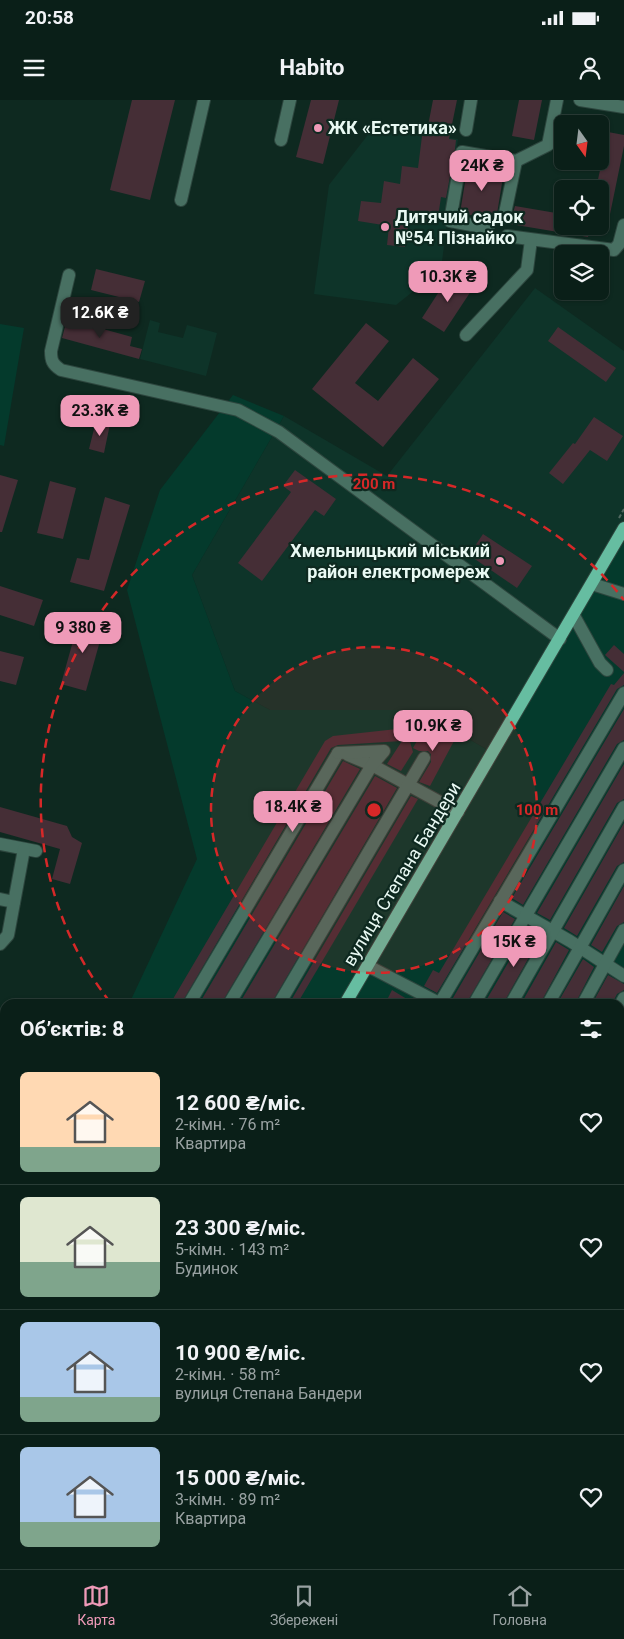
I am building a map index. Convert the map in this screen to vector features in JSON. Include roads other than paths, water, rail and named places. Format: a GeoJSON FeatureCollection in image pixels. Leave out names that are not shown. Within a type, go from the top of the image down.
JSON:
{"type":"FeatureCollection","features":[{"type":"Feature","properties":{"kind":"main road","name":"вулиця Степана Бандери"},"geometry":{"type":"LineString","coordinates":[[348,999],[624,528]]}},
{"type":"Feature","properties":{"kind":"street"},"geometry":{"type":"LineString","coordinates":[[181,200],[204,100]]}},
{"type":"Feature","properties":{"kind":"street"},"geometry":{"type":"LineString","coordinates":[[281,140],[290,100]]}},
{"type":"Feature","properties":{"kind":"street"},"geometry":{"type":"LineString","coordinates":[[466,130],[471,100]]}},
{"type":"Feature","properties":{"kind":"street"},"geometry":{"type":"LineString","coordinates":[[488,228],[450,221],[462,152],[516,161],[548,145],[557,100]]}},
{"type":"Feature","properties":{"kind":"street"},"geometry":{"type":"LineString","coordinates":[[580,100],[624,107]]}},
{"type":"Feature","properties":{"kind":"street"},"geometry":{"type":"LineString","coordinates":[[504,218],[516,161]]}},
{"type":"Feature","properties":{"kind":"street"},"geometry":{"type":"LineString","coordinates":[[507,236],[614,250],[619,244],[624,225]]}},
{"type":"Feature","properties":{"kind":"street"},"geometry":{"type":"LineString","coordinates":[[466,335],[527,270],[531,240]]}},
{"type":"Feature","properties":{"kind":"street"},"geometry":{"type":"LineString","coordinates":[[69,275],[51,351],[51,360],[60,370],[230,408],[252,416],[278,432],[560,639]]}},
{"type":"Feature","properties":{"kind":"street"},"geometry":{"type":"LineString","coordinates":[[592,584],[624,594]]}},
{"type":"Feature","properties":{"kind":"street"},"geometry":{"type":"LineString","coordinates":[[574,616],[600,663],[607,670]]}},
{"type":"Feature","properties":{"kind":"street"},"geometry":{"type":"LineString","coordinates":[[444,999],[624,693]]}},
{"type":"Feature","properties":{"kind":"street"},"geometry":{"type":"LineString","coordinates":[[477,999],[624,748]]}},
{"type":"Feature","properties":{"kind":"street"},"geometry":{"type":"LineString","coordinates":[[231,999],[372,765],[384,751],[338,752]]}},
{"type":"Feature","properties":{"kind":"street"},"geometry":{"type":"LineString","coordinates":[[338,752],[355,756],[458,812]]}},
{"type":"Feature","properties":{"kind":"street"},"geometry":{"type":"LineString","coordinates":[[192,999],[338,752]]}},
{"type":"Feature","properties":{"kind":"street"},"geometry":{"type":"LineString","coordinates":[[282,999],[424,758]]}},
{"type":"Feature","properties":{"kind":"street"},"geometry":{"type":"LineString","coordinates":[[514,999],[624,807]]}},
{"type":"Feature","properties":{"kind":"street"},"geometry":{"type":"LineString","coordinates":[[0,844],[30,850],[14,902],[8,935],[0,944]]}},
{"type":"Feature","properties":{"kind":"street"},"geometry":{"type":"LineString","coordinates":[[551,999],[624,870]]}},
{"type":"Feature","properties":{"kind":"street"},"geometry":{"type":"LineString","coordinates":[[0,899],[14,902]]}},
{"type":"Feature","properties":{"kind":"street"},"geometry":{"type":"LineString","coordinates":[[500,901],[553,931],[624,976]]}},
{"type":"Feature","properties":{"kind":"street"},"geometry":{"type":"LineString","coordinates":[[587,999],[624,930]]}},
{"type":"Feature","properties":{"kind":"street"},"geometry":{"type":"LineString","coordinates":[[368,966],[431,999]]}},
{"type":"Feature","properties":{"kind":"place","name":"ЖК «Естетика»"},"geometry":{"type":"Point","coordinates":[318,128]}},
{"type":"Feature","properties":{"kind":"place","name":"Дитячий садок №54 Пізнайко"},"geometry":{"type":"Point","coordinates":[385,227]}},
{"type":"Feature","properties":{"kind":"place","name":"Хмельницький міський район електромереж"},"geometry":{"type":"Point","coordinates":[500,561]}}]}
